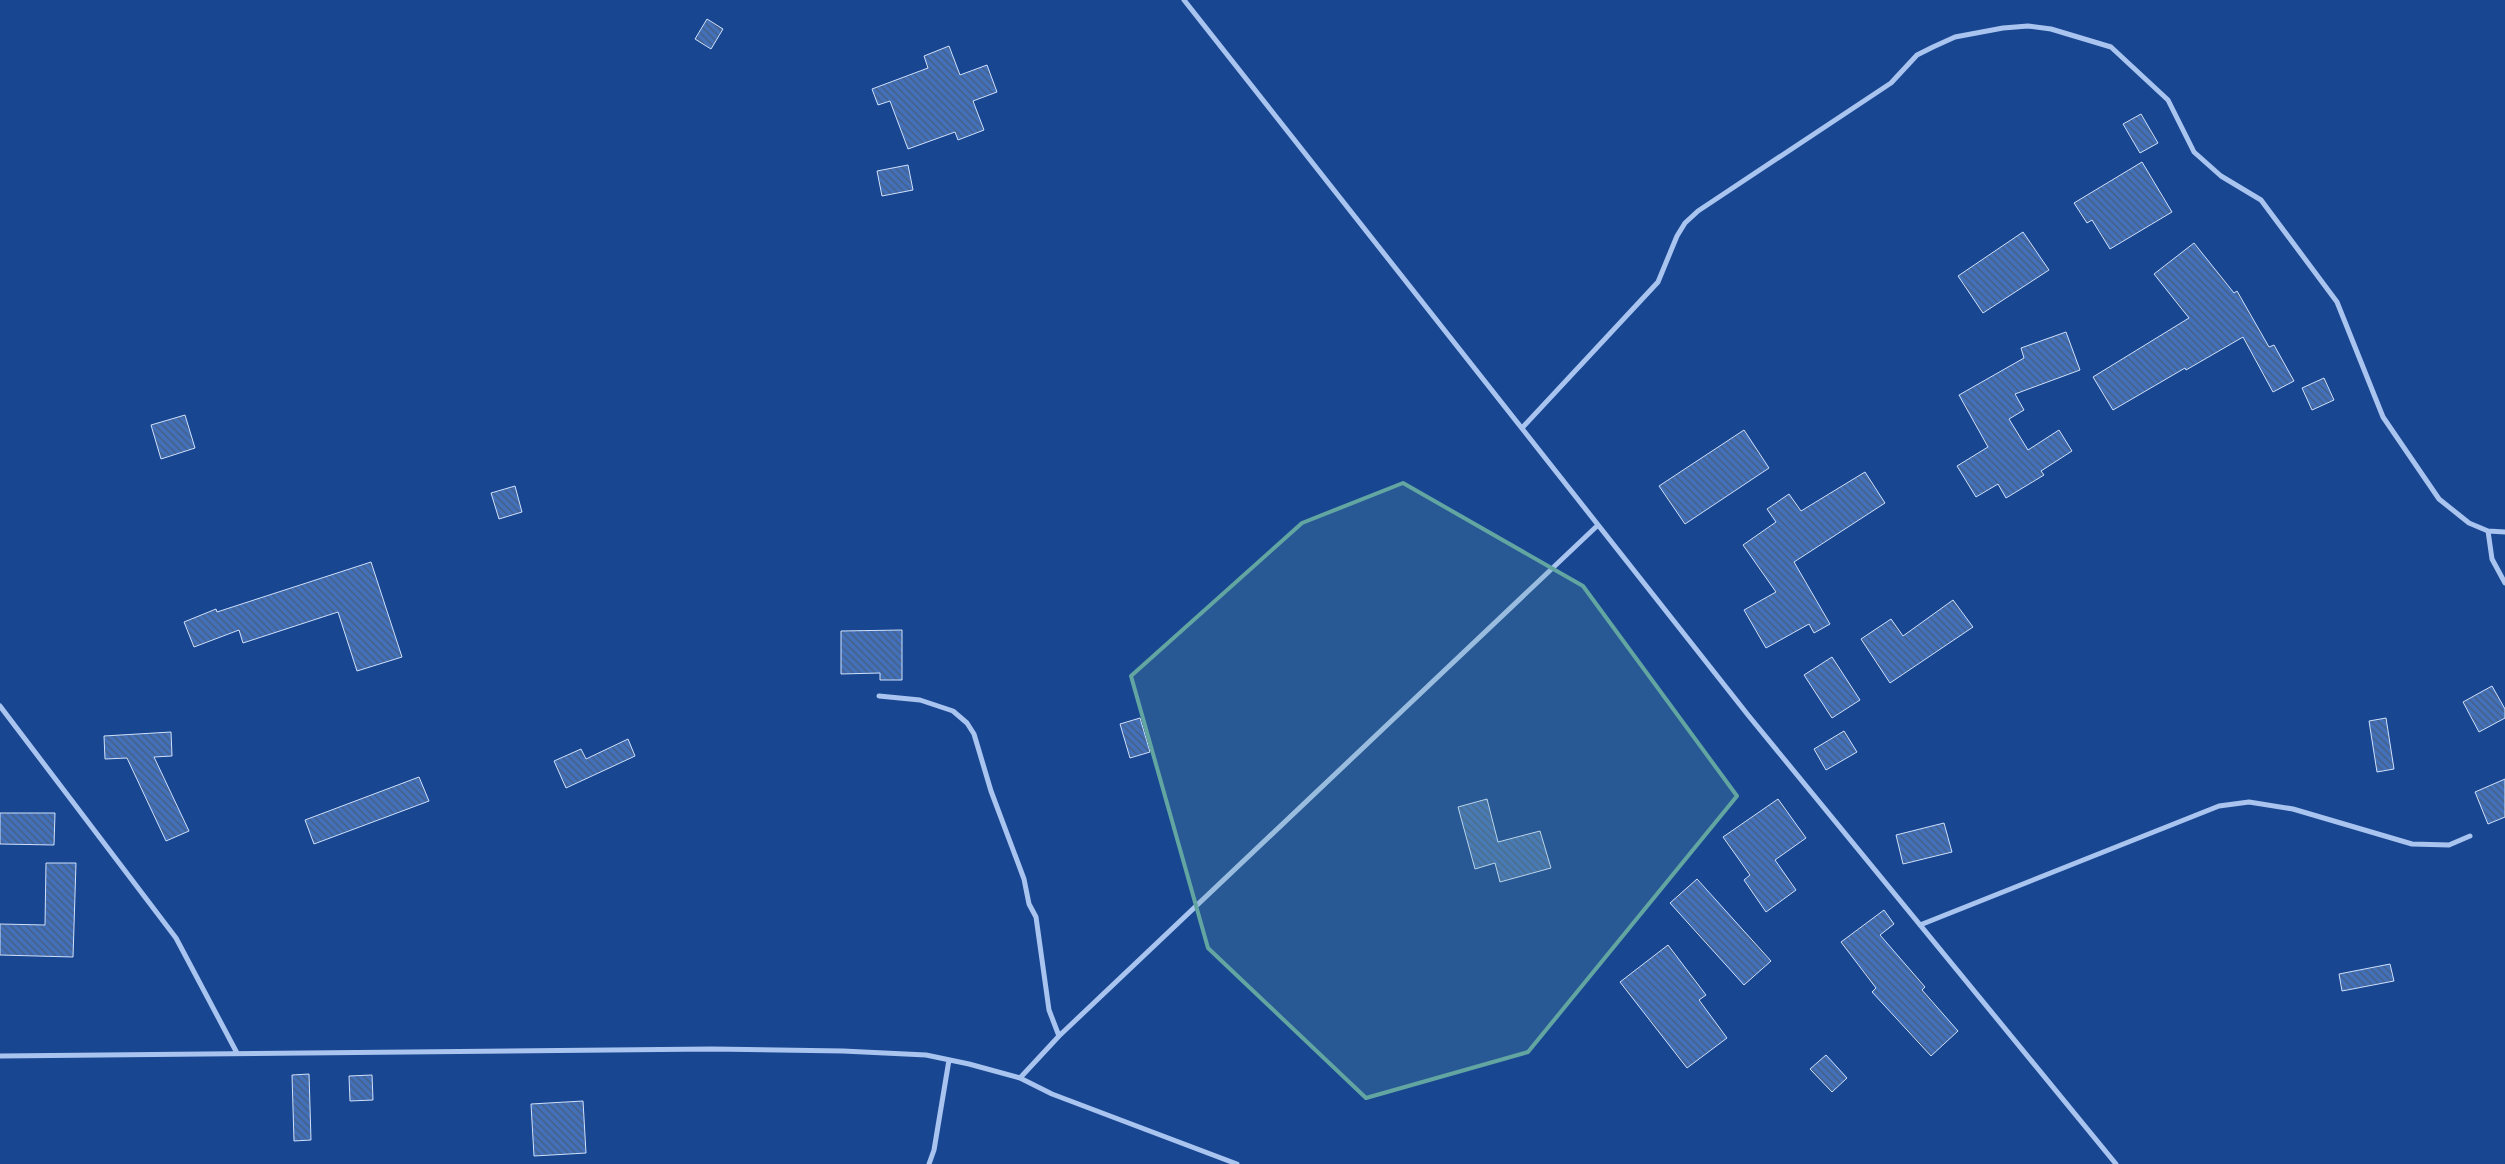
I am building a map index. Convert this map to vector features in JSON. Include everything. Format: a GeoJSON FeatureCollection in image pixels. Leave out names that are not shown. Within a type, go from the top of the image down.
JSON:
{"type":"FeatureCollection","features":[{"type":"Feature","properties":{"kind":"street"},"geometry":{"type":"LineString","coordinates":[[1184,0],[1748,715],[2116,1164]]}},
{"type":"Feature","properties":{"kind":"street"},"geometry":{"type":"LineString","coordinates":[[1522,428],[1658,282],[1677,236],[1685,223],[1698,211],[1891,83],[1917,55],[1956,37],[2003,28],[2028,26],[2051,29],[2111,47],[2168,100],[2194,152],[2221,176],[2261,200],[2337,302],[2383,417],[2405,452],[2439,499],[2469,523],[2488,531],[2505,532]]}},
{"type":"Feature","properties":{"kind":"street"},"geometry":{"type":"LineString","coordinates":[[1020,1078],[1058,1036],[1598,525]]}},
{"type":"Feature","properties":{"kind":"street"},"geometry":{"type":"LineString","coordinates":[[2488,531],[2492,560],[2505,583]]}},
{"type":"Feature","properties":{"kind":"street"},"geometry":{"type":"LineString","coordinates":[[880,696],[920,700],[953,711],[967,723],[974,734],[991,791],[1024,879],[1029,904],[1036,917],[1049,1010],[1058,1036]]}},
{"type":"Feature","properties":{"kind":"street"},"geometry":{"type":"LineString","coordinates":[[0,706],[176,938],[237,1053]]}},
{"type":"Feature","properties":{"kind":"street"},"geometry":{"type":"LineString","coordinates":[[1920,925],[2219,806],[2249,802],[2293,809],[2412,844],[2449,845],[2470,836]]}},
{"type":"Feature","properties":{"kind":"street"},"geometry":{"type":"LineString","coordinates":[[0,1056],[780,1049],[897,1053],[950,1060],[1020,1078],[1052,1094],[1238,1164]]}},
{"type":"Feature","properties":{"kind":"street"},"geometry":{"type":"LineString","coordinates":[[929,1164],[934,1150],[950,1060]]}},
{"type":"Feature","properties":{"kind":"highlighted area"},"geometry":{"type":"Polygon","coordinates":[[[1403,483],[1583,586],[1737,796],[1528,1052],[1366,1098],[1208,948],[1131,676],[1302,523],[1403,483]]]}},
{"type":"Feature","properties":{"kind":"building"},"geometry":{"type":"Polygon","coordinates":[[[707,19],[723,29],[711,49],[695,39],[707,19]]]}},
{"type":"Feature","properties":{"kind":"building"},"geometry":{"type":"Polygon","coordinates":[[[949,46],[960,75],[987,65],[997,92],[973,101],[984,130],[958,140],[955,132],[908,149],[890,101],[878,105],[872,89],[928,68],[924,56],[949,46]]]}},
{"type":"Feature","properties":{"kind":"building"},"geometry":{"type":"Polygon","coordinates":[[[2141,114],[2158,143],[2140,153],[2123,124],[2141,114]]]}},
{"type":"Feature","properties":{"kind":"building"},"geometry":{"type":"Polygon","coordinates":[[[2142,162],[2172,212],[2110,249],[2092,220],[2087,223],[2074,203],[2142,162]]]}},
{"type":"Feature","properties":{"kind":"building"},"geometry":{"type":"Polygon","coordinates":[[[908,165],[913,190],[882,196],[877,171],[908,165]]]}},
{"type":"Feature","properties":{"kind":"building"},"geometry":{"type":"Polygon","coordinates":[[[2023,232],[2049,270],[1983,313],[1958,276],[2023,232]]]}},
{"type":"Feature","properties":{"kind":"building"},"geometry":{"type":"Polygon","coordinates":[[[2194,243],[2234,293],[2237,291],[2269,347],[2274,345],[2294,381],[2273,392],[2243,337],[2113,410],[2093,377],[2189,318],[2154,274],[2194,243]]]}},
{"type":"Feature","properties":{"kind":"building"},"geometry":{"type":"Polygon","coordinates":[[[2066,332],[2080,370],[2015,394],[2024,410],[2009,419],[2028,450],[2059,430],[2072,451],[2041,471],[2044,475],[2006,498],[1998,484],[1976,497],[1957,466],[1988,447],[1959,395],[2024,358],[2021,348],[2066,332]]]}},
{"type":"Feature","properties":{"kind":"building"},"geometry":{"type":"Polygon","coordinates":[[[2324,378],[2334,400],[2312,410],[2302,388],[2324,378]]]}},
{"type":"Feature","properties":{"kind":"building"},"geometry":{"type":"Polygon","coordinates":[[[185,415],[195,448],[161,459],[151,425],[185,415]]]}},
{"type":"Feature","properties":{"kind":"building"},"geometry":{"type":"Polygon","coordinates":[[[1744,430],[1769,468],[1685,524],[1659,486],[1744,430]]]}},
{"type":"Feature","properties":{"kind":"building"},"geometry":{"type":"Polygon","coordinates":[[[1865,472],[1885,503],[1794,562],[1830,624],[1814,633],[1809,624],[1766,648],[1744,610],[1776,592],[1743,545],[1776,522],[1767,509],[1789,494],[1801,511],[1865,472]]]}},
{"type":"Feature","properties":{"kind":"building"},"geometry":{"type":"Polygon","coordinates":[[[515,486],[522,512],[499,519],[491,493],[515,486]]]}},
{"type":"Feature","properties":{"kind":"building"},"geometry":{"type":"Polygon","coordinates":[[[371,562],[402,657],[357,671],[338,612],[243,643],[239,630],[194,647],[184,622],[216,609],[217,612],[371,562]]]}},
{"type":"Feature","properties":{"kind":"building"},"geometry":{"type":"Polygon","coordinates":[[[1953,600],[1973,627],[1890,683],[1861,639],[1891,619],[1903,636],[1953,600]]]}},
{"type":"Feature","properties":{"kind":"building"},"geometry":{"type":"Polygon","coordinates":[[[902,630],[902,680],[880,680],[880,673],[841,674],[841,631],[902,630]]]}},
{"type":"Feature","properties":{"kind":"building"},"geometry":{"type":"Polygon","coordinates":[[[1832,657],[1860,700],[1832,718],[1804,675],[1832,657]]]}},
{"type":"Feature","properties":{"kind":"building"},"geometry":{"type":"Polygon","coordinates":[[[2492,686],[2505,709],[2505,718],[2479,732],[2463,702],[2492,686]]]}},
{"type":"Feature","properties":{"kind":"building"},"geometry":{"type":"Polygon","coordinates":[[[1140,718],[1150,752],[1130,758],[1120,724],[1140,718]]]}},
{"type":"Feature","properties":{"kind":"building"},"geometry":{"type":"Polygon","coordinates":[[[2386,718],[2394,769],[2377,772],[2369,721],[2386,718]]]}},
{"type":"Feature","properties":{"kind":"building"},"geometry":{"type":"Polygon","coordinates":[[[1844,731],[1857,752],[1826,770],[1814,749],[1844,731]]]}},
{"type":"Feature","properties":{"kind":"building"},"geometry":{"type":"Polygon","coordinates":[[[171,732],[172,756],[154,757],[189,831],[166,841],[127,758],[105,759],[104,736],[171,732]]]}},
{"type":"Feature","properties":{"kind":"building"},"geometry":{"type":"Polygon","coordinates":[[[628,739],[635,756],[566,788],[554,761],[581,749],[586,759],[628,739]]]}},
{"type":"Feature","properties":{"kind":"building"},"geometry":{"type":"Polygon","coordinates":[[[419,777],[429,801],[314,844],[305,820],[419,777]]]}},
{"type":"Feature","properties":{"kind":"building"},"geometry":{"type":"Polygon","coordinates":[[[2505,779],[2505,817],[2488,824],[2475,792],[2505,779]]]}},
{"type":"Feature","properties":{"kind":"building"},"geometry":{"type":"Polygon","coordinates":[[[1487,799],[1498,842],[1540,831],[1551,868],[1500,882],[1495,863],[1475,869],[1458,807],[1487,799]]]}},
{"type":"Feature","properties":{"kind":"building"},"geometry":{"type":"Polygon","coordinates":[[[1778,799],[1806,838],[1775,860],[1796,890],[1766,912],[1744,880],[1750,875],[1723,837],[1778,799]]]}},
{"type":"Feature","properties":{"kind":"building"},"geometry":{"type":"Polygon","coordinates":[[[0,813],[55,813],[54,845],[0,844],[0,813]]]}},
{"type":"Feature","properties":{"kind":"building"},"geometry":{"type":"Polygon","coordinates":[[[1944,823],[1952,852],[1903,864],[1896,835],[1944,823]]]}},
{"type":"Feature","properties":{"kind":"building"},"geometry":{"type":"Polygon","coordinates":[[[46,863],[76,863],[73,957],[0,955],[0,924],[45,925],[46,863]]]}},
{"type":"Feature","properties":{"kind":"building"},"geometry":{"type":"Polygon","coordinates":[[[1697,879],[1771,961],[1744,985],[1670,903],[1697,879]]]}},
{"type":"Feature","properties":{"kind":"building"},"geometry":{"type":"Polygon","coordinates":[[[1884,910],[1894,924],[1880,935],[1925,987],[1922,990],[1958,1031],[1931,1056],[1872,992],[1876,988],[1841,942],[1884,910]]]}},
{"type":"Feature","properties":{"kind":"building"},"geometry":{"type":"Polygon","coordinates":[[[1668,945],[1706,995],[1699,1000],[1727,1038],[1687,1068],[1620,982],[1668,945]]]}},
{"type":"Feature","properties":{"kind":"building"},"geometry":{"type":"Polygon","coordinates":[[[2390,964],[2394,981],[2342,991],[2339,974],[2390,964]]]}},
{"type":"Feature","properties":{"kind":"building"},"geometry":{"type":"Polygon","coordinates":[[[1826,1055],[1847,1078],[1832,1092],[1810,1069],[1826,1055]]]}},
{"type":"Feature","properties":{"kind":"building"},"geometry":{"type":"Polygon","coordinates":[[[309,1074],[311,1140],[294,1141],[292,1075],[309,1074]]]}},
{"type":"Feature","properties":{"kind":"building"},"geometry":{"type":"Polygon","coordinates":[[[372,1075],[373,1100],[350,1101],[349,1076],[372,1075]]]}},
{"type":"Feature","properties":{"kind":"building"},"geometry":{"type":"Polygon","coordinates":[[[583,1101],[586,1153],[534,1156],[531,1104],[583,1101]]]}}]}
